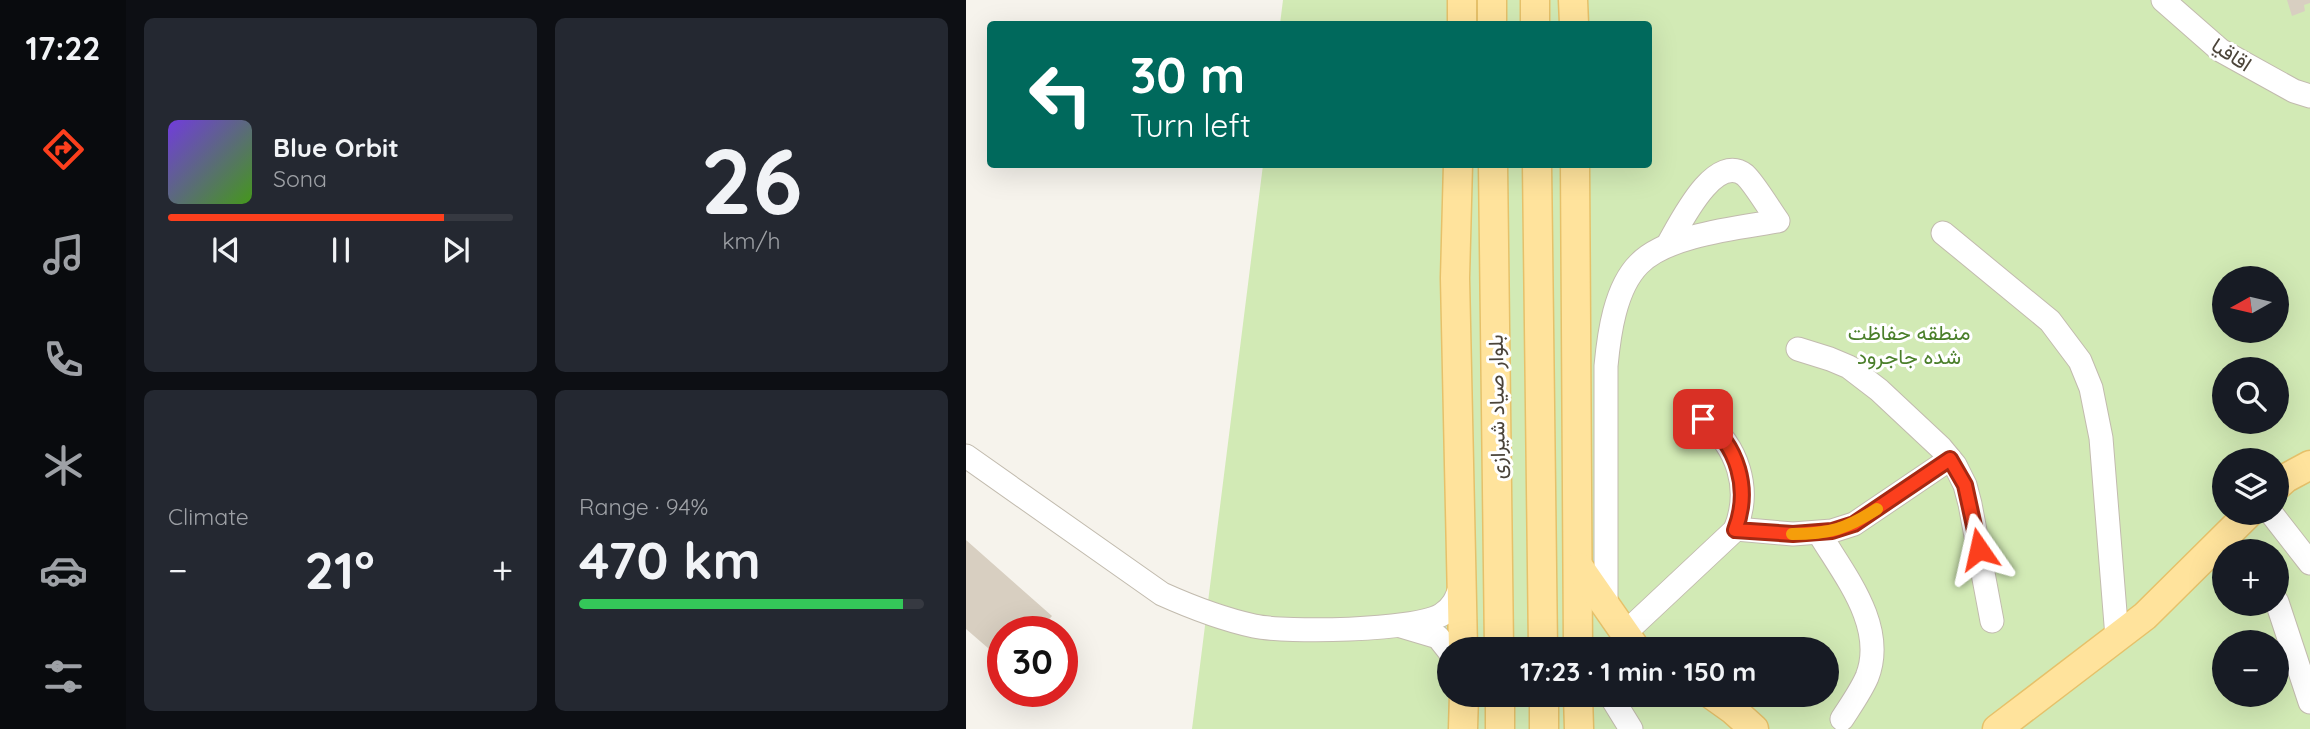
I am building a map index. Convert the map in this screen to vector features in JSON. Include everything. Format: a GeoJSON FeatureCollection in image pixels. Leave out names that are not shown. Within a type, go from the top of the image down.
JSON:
{"type":"FeatureCollection","features":[{"type":"Feature","properties":{"kind":"main road"},"geometry":{"type":"LineString","coordinates":[[1462,0],[1462,21]]}},
{"type":"Feature","properties":{"kind":"main road"},"geometry":{"type":"LineString","coordinates":[[1492,0],[1492,21]]}},
{"type":"Feature","properties":{"kind":"main road"},"geometry":{"type":"LineString","coordinates":[[1535,0],[1535,21]]}},
{"type":"Feature","properties":{"kind":"main road"},"geometry":{"type":"LineString","coordinates":[[1458,168],[1455,278],[1463,637]]}},
{"type":"Feature","properties":{"kind":"main road","name":"بلوار صیاد شیرازی"},"geometry":{"type":"LineString","coordinates":[[1493,168],[1499,637]]}},
{"type":"Feature","properties":{"kind":"main road","name":"بلوار صیاد شیرازی"},"geometry":{"type":"LineString","coordinates":[[1537,168],[1543,637]]}},
{"type":"Feature","properties":{"kind":"main road"},"geometry":{"type":"LineString","coordinates":[[1537,198],[1543,168]]}},
{"type":"Feature","properties":{"kind":"main road"},"geometry":{"type":"LineString","coordinates":[[1575,168],[1578,637]]}},
{"type":"Feature","properties":{"kind":"main road"},"geometry":{"type":"LineString","coordinates":[[2289,476],[2310,466]]}},
{"type":"Feature","properties":{"kind":"main road"},"geometry":{"type":"LineString","coordinates":[[2229,539],[2240,525]]}},
{"type":"Feature","properties":{"kind":"main road"},"geometry":{"type":"LineString","coordinates":[[1997,729],[2158,605],[2212,557]]}},
{"type":"Feature","properties":{"kind":"main road"},"geometry":{"type":"LineString","coordinates":[[1579,567],[1628,637]]}},
{"type":"Feature","properties":{"kind":"main road"},"geometry":{"type":"LineString","coordinates":[[1463,729],[1464,707]]}},
{"type":"Feature","properties":{"kind":"main road"},"geometry":{"type":"LineString","coordinates":[[1500,707],[1500,729]]}},
{"type":"Feature","properties":{"kind":"main road"},"geometry":{"type":"LineString","coordinates":[[1544,707],[1544,729]]}},
{"type":"Feature","properties":{"kind":"main road"},"geometry":{"type":"LineString","coordinates":[[1578,707],[1579,729]]}},
{"type":"Feature","properties":{"kind":"main road"},"geometry":{"type":"LineString","coordinates":[[1729,707],[1754,729]]}},
{"type":"Feature","properties":{"kind":"street","name":"اقاقیا"},"geometry":{"type":"LineString","coordinates":[[2163,0],[2220,50],[2294,91],[2310,96]]}},
{"type":"Feature","properties":{"kind":"street"},"geometry":{"type":"LineString","coordinates":[[1606,607],[1606,366],[1614,314],[1627,280],[1647,256],[1667,246],[1686,239],[1777,221],[1744,175],[1730,171],[1715,176],[1705,185],[1667,246]]}},
{"type":"Feature","properties":{"kind":"street"},"geometry":{"type":"LineString","coordinates":[[1943,233],[2050,321],[2080,361],[2091,388],[2101,438],[2117,637]]}},
{"type":"Feature","properties":{"kind":"street"},"geometry":{"type":"LineString","coordinates":[[1798,349],[1830,359],[1863,378],[1950,459],[1965,485],[1970,504],[1992,621]]}},
{"type":"Feature","properties":{"kind":"street"},"geometry":{"type":"LineString","coordinates":[[1635,637],[1735,530],[1742,513],[1743,497],[1735,459],[1718,431],[1703,419]]}},
{"type":"Feature","properties":{"kind":"street"},"geometry":{"type":"LineString","coordinates":[[966,456],[1162,594],[1194,608],[1255,626],[1296,630],[1401,626],[1440,616],[1454,604],[1462,584]]}},
{"type":"Feature","properties":{"kind":"street"},"geometry":{"type":"LineString","coordinates":[[1735,530],[1819,533],[1854,524],[1950,459]]}},
{"type":"Feature","properties":{"kind":"street"},"geometry":{"type":"LineString","coordinates":[[2280,525],[2310,563]]}},
{"type":"Feature","properties":{"kind":"street"},"geometry":{"type":"LineString","coordinates":[[1819,533],[1862,607],[1870,624],[1873,644],[1872,663],[1866,680],[1842,719]]}},
{"type":"Feature","properties":{"kind":"street"},"geometry":{"type":"LineString","coordinates":[[2282,616],[2310,702]]}},
{"type":"Feature","properties":{"kind":"street"},"geometry":{"type":"LineString","coordinates":[[1401,626],[1437,638]]}},
{"type":"Feature","properties":{"kind":"street"},"geometry":{"type":"LineString","coordinates":[[1617,707],[1631,729]]}},
{"type":"Feature","properties":{"kind":"green space","name":"منطقه حفاظت شده جاجرود"},"geometry":{"type":"Polygon","coordinates":[[[1283,0],[2310,0],[2310,729],[1192,729],[1263,168],[1652,168],[1652,21],[1280,21],[1283,0]]]}},
{"type":"Feature","properties":{"kind":"building"},"geometry":{"type":"Polygon","coordinates":[[[2287,0],[2310,0],[2310,3],[2304,5],[2305,11],[2292,16],[2287,0]]]}},
{"type":"Feature","properties":{"kind":"building"},"geometry":{"type":"Polygon","coordinates":[[[966,540],[1052,616],[987,616],[987,647],[966,629],[966,540]]]}},
{"type":"Feature","properties":{"kind":"slow traffic"},"geometry":{"type":"LineString","coordinates":[[1792,534],[1832,531],[1854,524],[1877,509]]}},
{"type":"Feature","properties":{"kind":"route"},"geometry":{"type":"LineString","coordinates":[[1703,419],[1718,431],[1735,459],[1743,497],[1742,513],[1735,530],[1814,534],[1854,524],[1950,459],[1965,485],[1979,549]]}}]}
